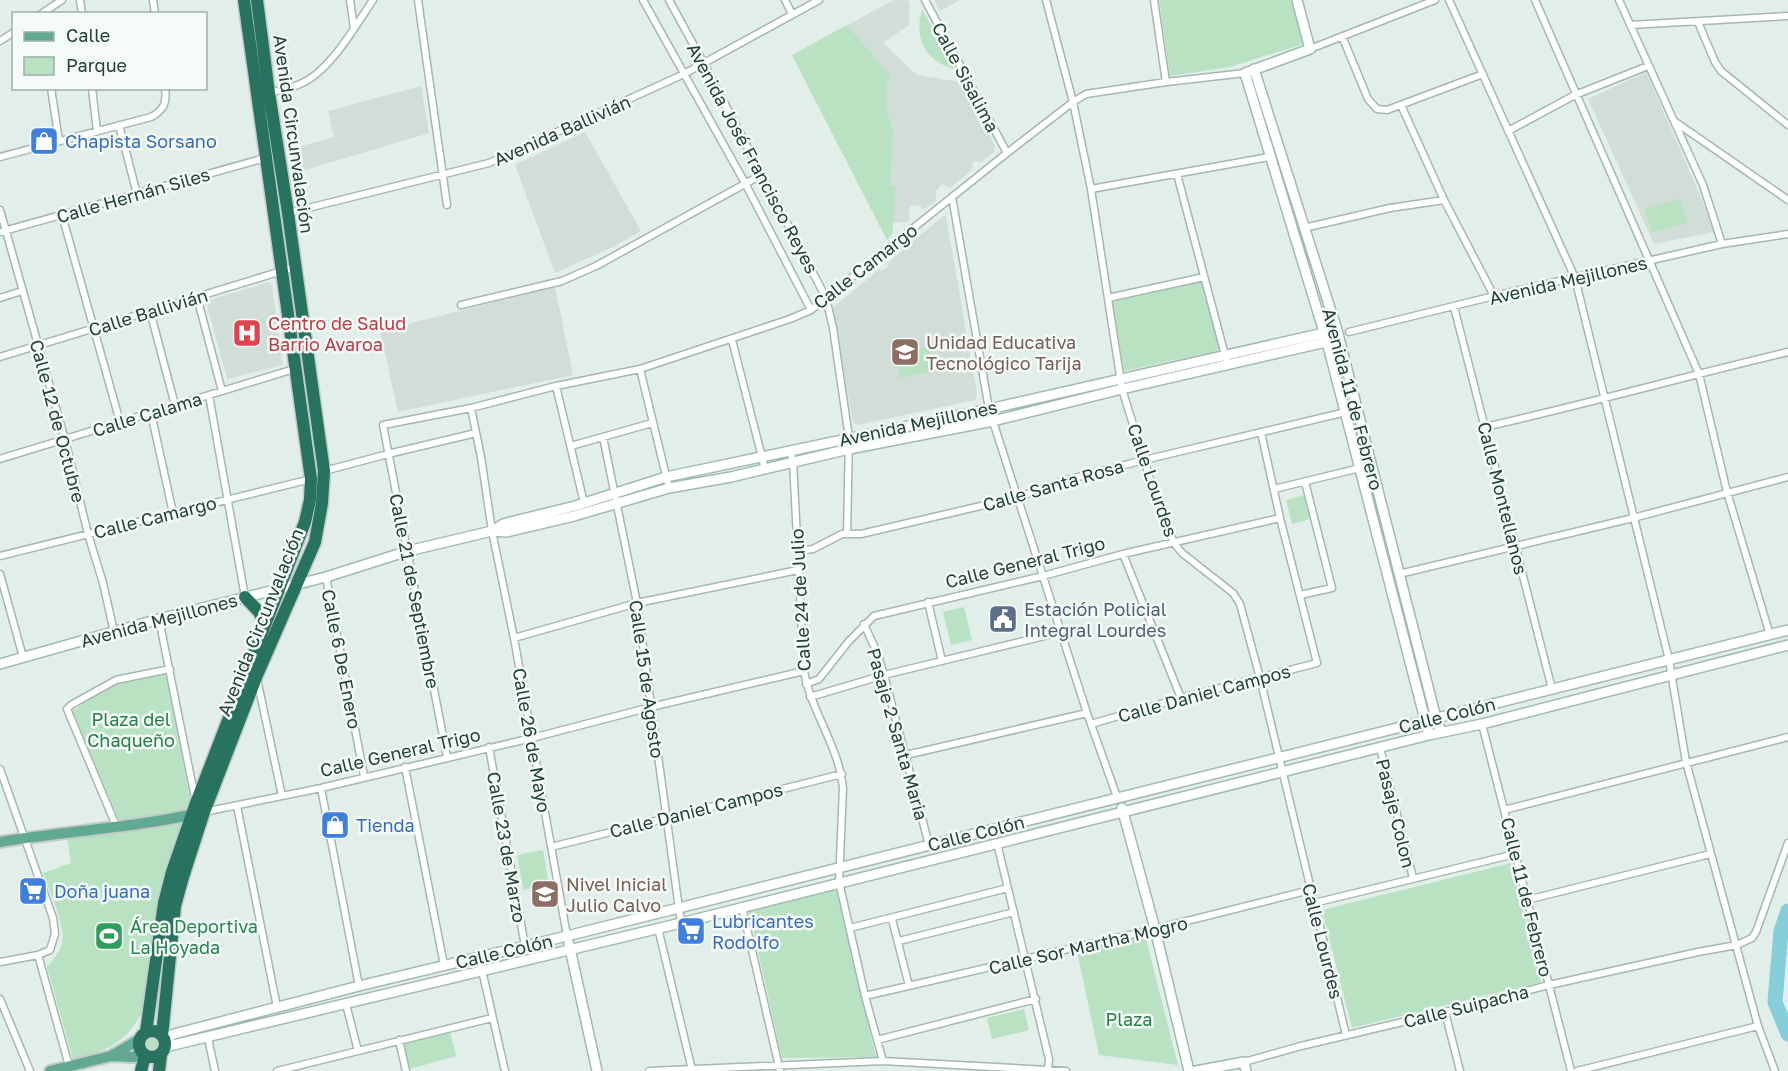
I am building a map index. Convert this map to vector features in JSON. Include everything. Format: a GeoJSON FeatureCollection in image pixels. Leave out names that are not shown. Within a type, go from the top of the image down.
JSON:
{"type":"FeatureCollection","features":[{"type":"Feature","properties":{"kind":"highway","name":"Avenida Circunvalación"},"geometry":{"type":"LineString","coordinates":[[159,1071],[175,906],[197,810],[265,623],[305,522],[310,500],[311,479],[244,0]]}},
{"type":"Feature","properties":{"kind":"highway","name":"Avenida Circunvalación"},"geometry":{"type":"LineString","coordinates":[[143,1036],[164,903],[172,872],[315,542],[322,503],[324,471],[257,0]]}},
{"type":"Feature","properties":{"kind":"highway"},"geometry":{"type":"LineString","coordinates":[[245,597],[259,612],[265,623]]}},
{"type":"Feature","properties":{"kind":"highway"},"geometry":{"type":"LineString","coordinates":[[141,1071],[143,1054],[139,1043],[143,1036],[155,1031],[163,1044],[153,1058],[143,1054]]}},
{"type":"Feature","properties":{"kind":"main road","name":"Calle General Trigo"},"geometry":{"type":"LineString","coordinates":[[0,842],[117,828],[197,810]]}},
{"type":"Feature","properties":{"kind":"main road"},"geometry":{"type":"LineString","coordinates":[[111,1056],[143,1036]]}},
{"type":"Feature","properties":{"kind":"main road"},"geometry":{"type":"LineString","coordinates":[[50,1071],[111,1056],[134,1057],[143,1054]]}},
{"type":"Feature","properties":{"kind":"street"},"geometry":{"type":"LineString","coordinates":[[44,12],[62,0]]}},
{"type":"Feature","properties":{"kind":"street"},"geometry":{"type":"LineString","coordinates":[[350,0],[354,28]]}},
{"type":"Feature","properties":{"kind":"street"},"geometry":{"type":"LineString","coordinates":[[269,93],[302,84],[322,69],[373,0]]}},
{"type":"Feature","properties":{"kind":"street"},"geometry":{"type":"LineString","coordinates":[[418,0],[447,205]]}},
{"type":"Feature","properties":{"kind":"street","name":"Avenida José Francisco Reyes"},"geometry":{"type":"LineString","coordinates":[[643,0],[745,183],[811,310]]}},
{"type":"Feature","properties":{"kind":"street","name":"Avenida José Francisco Reyes"},"geometry":{"type":"LineString","coordinates":[[669,0],[705,64],[826,298],[833,328],[849,438],[847,534]]}},
{"type":"Feature","properties":{"kind":"street"},"geometry":{"type":"LineString","coordinates":[[784,0],[792,14]]}},
{"type":"Feature","properties":{"kind":"street","name":"Avenida Ballivián"},"geometry":{"type":"LineString","coordinates":[[288,213],[489,163],[705,64],[819,0]]}},
{"type":"Feature","properties":{"kind":"street","name":"Calle Sisalima"},"geometry":{"type":"LineString","coordinates":[[925,0],[1007,153]]}},
{"type":"Feature","properties":{"kind":"street","name":"Calle Lourdes"},"geometry":{"type":"LineString","coordinates":[[1046,0],[1073,102],[1091,189],[1122,384],[1144,460],[1174,543],[1182,553],[1233,593],[1240,604],[1346,1035]]}},
{"type":"Feature","properties":{"kind":"street"},"geometry":{"type":"LineString","coordinates":[[1154,0],[1166,82]]}},
{"type":"Feature","properties":{"kind":"street"},"geometry":{"type":"LineString","coordinates":[[1297,0],[1310,49]]}},
{"type":"Feature","properties":{"kind":"street"},"geometry":{"type":"LineString","coordinates":[[1250,71],[1435,0]]}},
{"type":"Feature","properties":{"kind":"street"},"geometry":{"type":"LineString","coordinates":[[1449,0],[1575,278],[1669,660],[1686,762],[1758,1026],[1775,1071]]}},
{"type":"Feature","properties":{"kind":"street"},"geometry":{"type":"LineString","coordinates":[[1535,0],[1699,374],[1727,492],[1770,635]]}},
{"type":"Feature","properties":{"kind":"street"},"geometry":{"type":"LineString","coordinates":[[1619,0],[1703,185],[1722,244]]}},
{"type":"Feature","properties":{"kind":"street"},"geometry":{"type":"LineString","coordinates":[[1630,25],[1788,16]]}},
{"type":"Feature","properties":{"kind":"street"},"geometry":{"type":"LineString","coordinates":[[1698,22],[1721,71],[1788,125]]}},
{"type":"Feature","properties":{"kind":"street"},"geometry":{"type":"LineString","coordinates":[[1342,36],[1368,99],[1377,109],[1387,110],[1483,74]]}},
{"type":"Feature","properties":{"kind":"street"},"geometry":{"type":"LineString","coordinates":[[1509,130],[1575,95],[1648,66]]}},
{"type":"Feature","properties":{"kind":"street","name":"Calle Camargo"},"geometry":{"type":"LineString","coordinates":[[383,425],[471,408],[556,386],[640,369],[790,319],[811,310],[952,196],[1086,94],[1250,71]]}},
{"type":"Feature","properties":{"kind":"street","name":"Avenida 11 de Febrero"},"geometry":{"type":"LineString","coordinates":[[1250,71],[1269,157],[1327,342],[1387,575],[1431,719],[1441,732]]}},
{"type":"Feature","properties":{"kind":"street","name":"Avenida 11 de Febrero"},"geometry":{"type":"LineString","coordinates":[[1250,71],[1338,335],[1399,574],[1431,719]]}},
{"type":"Feature","properties":{"kind":"street"},"geometry":{"type":"LineString","coordinates":[[51,90],[59,141]]}},
{"type":"Feature","properties":{"kind":"street"},"geometry":{"type":"LineString","coordinates":[[92,90],[97,131]]}},
{"type":"Feature","properties":{"kind":"street"},"geometry":{"type":"LineString","coordinates":[[0,157],[151,117],[164,108],[165,90]]}},
{"type":"Feature","properties":{"kind":"street"},"geometry":{"type":"LineString","coordinates":[[1401,105],[1443,200],[1494,296]]}},
{"type":"Feature","properties":{"kind":"street"},"geometry":{"type":"LineString","coordinates":[[1674,121],[1788,200]]}},
{"type":"Feature","properties":{"kind":"street"},"geometry":{"type":"LineString","coordinates":[[119,125],[137,194]]}},
{"type":"Feature","properties":{"kind":"street"},"geometry":{"type":"LineString","coordinates":[[1091,189],[1269,157]]}},
{"type":"Feature","properties":{"kind":"street","name":"Calle Hernán Siles"},"geometry":{"type":"LineString","coordinates":[[3,231],[265,158]]}},
{"type":"Feature","properties":{"kind":"street"},"geometry":{"type":"LineString","coordinates":[[1177,174],[1225,354],[1226,366]]}},
{"type":"Feature","properties":{"kind":"street"},"geometry":{"type":"LineString","coordinates":[[461,305],[562,281],[596,266],[761,175]]}},
{"type":"Feature","properties":{"kind":"street"},"geometry":{"type":"LineString","coordinates":[[952,196],[989,409],[1087,713],[1123,811],[1189,1071]]}},
{"type":"Feature","properties":{"kind":"street"},"geometry":{"type":"LineString","coordinates":[[1304,228],[1390,208],[1443,200]]}},
{"type":"Feature","properties":{"kind":"street","name":"Calle 12 de Octubre"},"geometry":{"type":"LineString","coordinates":[[0,210],[3,231],[39,345],[65,440],[114,632]]}},
{"type":"Feature","properties":{"kind":"street"},"geometry":{"type":"LineString","coordinates":[[62,215],[120,422]]}},
{"type":"Feature","properties":{"kind":"street","name":"Avenida Mejillones"},"geometry":{"type":"LineString","coordinates":[[492,531],[503,524],[584,503],[666,477],[989,409],[1226,366],[1327,342],[1338,335],[1494,296],[1722,244],[1788,234]]}},
{"type":"Feature","properties":{"kind":"street","name":"Calle Ballivián"},"geometry":{"type":"LineString","coordinates":[[0,357],[295,267]]}},
{"type":"Feature","properties":{"kind":"street"},"geometry":{"type":"LineString","coordinates":[[1108,298],[1204,277]]}},
{"type":"Feature","properties":{"kind":"street"},"geometry":{"type":"LineString","coordinates":[[0,298],[22,291]]}},
{"type":"Feature","properties":{"kind":"street"},"geometry":{"type":"LineString","coordinates":[[197,297],[222,391]]}},
{"type":"Feature","properties":{"kind":"street","name":"Calle Montellanos"},"geometry":{"type":"LineString","coordinates":[[1454,307],[1552,689]]}},
{"type":"Feature","properties":{"kind":"street"},"geometry":{"type":"LineString","coordinates":[[150,311],[175,405]]}},
{"type":"Feature","properties":{"kind":"street","name":"Avenida Mejillones"},"geometry":{"type":"LineString","coordinates":[[0,664],[245,597],[326,578],[408,551],[492,531],[506,532],[574,516],[669,488],[993,421],[1225,354],[1324,332],[1338,335]]}},
{"type":"Feature","properties":{"kind":"street"},"geometry":{"type":"LineString","coordinates":[[732,340],[765,469]]}},
{"type":"Feature","properties":{"kind":"street"},"geometry":{"type":"LineString","coordinates":[[1485,427],[1604,400],[1788,352]]}},
{"type":"Feature","properties":{"kind":"street","name":"Calle Calama"},"geometry":{"type":"LineString","coordinates":[[0,459],[294,369]]}},
{"type":"Feature","properties":{"kind":"street"},"geometry":{"type":"LineString","coordinates":[[640,369],[669,488]]}},
{"type":"Feature","properties":{"kind":"street"},"geometry":{"type":"LineString","coordinates":[[556,386],[584,503]]}},
{"type":"Feature","properties":{"kind":"street"},"geometry":{"type":"LineString","coordinates":[[208,395],[245,597]]}},
{"type":"Feature","properties":{"kind":"street","name":"Calle 26 de Mayo"},"geometry":{"type":"LineString","coordinates":[[471,408],[550,847],[597,1071]]}},
{"type":"Feature","properties":{"kind":"street","name":"Calle Santa Rosa"},"geometry":{"type":"LineString","coordinates":[[797,551],[805,552],[833,537],[861,534],[1019,497],[1066,480],[1346,412]]}},
{"type":"Feature","properties":{"kind":"street"},"geometry":{"type":"LineString","coordinates":[[151,413],[173,513]]}},
{"type":"Feature","properties":{"kind":"street"},"geometry":{"type":"LineString","coordinates":[[571,446],[652,423]]}},
{"type":"Feature","properties":{"kind":"street","name":"Calle 21 de Septiembre"},"geometry":{"type":"LineString","coordinates":[[383,425],[447,757]]}},
{"type":"Feature","properties":{"kind":"street"},"geometry":{"type":"LineString","coordinates":[[1261,432],[1300,595],[1330,589],[1332,586],[1305,482]]}},
{"type":"Feature","properties":{"kind":"street"},"geometry":{"type":"LineString","coordinates":[[324,471],[476,433]]}},
{"type":"Feature","properties":{"kind":"street","name":"Calle 15 de Agosto"},"geometry":{"type":"LineString","coordinates":[[603,437],[637,603],[681,923]]}},
{"type":"Feature","properties":{"kind":"street","name":"Calle 24 de Julio"},"geometry":{"type":"LineString","coordinates":[[790,450],[793,462],[804,672],[810,697],[842,774],[838,868],[865,996],[883,1061]]}},
{"type":"Feature","properties":{"kind":"street"},"geometry":{"type":"LineString","coordinates":[[1274,489],[1360,468]]}},
{"type":"Feature","properties":{"kind":"street"},"geometry":{"type":"LineString","coordinates":[[1399,574],[1633,518],[1788,477]]}},
{"type":"Feature","properties":{"kind":"street","name":"Calle Camargo"},"geometry":{"type":"LineString","coordinates":[[0,556],[311,479]]}},
{"type":"Feature","properties":{"kind":"street","name":"Calle General Trigo"},"geometry":{"type":"LineString","coordinates":[[806,684],[816,681],[828,670],[864,624],[874,616],[1043,576],[1123,554],[1280,518]]}},
{"type":"Feature","properties":{"kind":"street"},"geometry":{"type":"LineString","coordinates":[[1123,554],[1181,698]]}},
{"type":"Feature","properties":{"kind":"street"},"geometry":{"type":"LineString","coordinates":[[514,638],[637,603],[798,570]]}},
{"type":"Feature","properties":{"kind":"street"},"geometry":{"type":"LineString","coordinates":[[0,574],[22,657]]}},
{"type":"Feature","properties":{"kind":"street","name":"Calle 6 De Enero"},"geometry":{"type":"LineString","coordinates":[[326,578],[364,776]]}},
{"type":"Feature","properties":{"kind":"street","name":"Calle Daniel Campos"},"geometry":{"type":"LineString","coordinates":[[1091,724],[1317,663],[1300,595]]}},
{"type":"Feature","properties":{"kind":"street"},"geometry":{"type":"LineString","coordinates":[[928,602],[942,661]]}},
{"type":"Feature","properties":{"kind":"street"},"geometry":{"type":"LineString","coordinates":[[159,620],[171,669],[197,810]]}},
{"type":"Feature","properties":{"kind":"street","name":"Pasaje 2 Santa Maria"},"geometry":{"type":"LineString","coordinates":[[864,624],[884,675],[929,845]]}},
{"type":"Feature","properties":{"kind":"street","name":"Calle Colón"},"geometry":{"type":"LineString","coordinates":[[163,1044],[174,1034],[359,986],[1788,630]]}},
{"type":"Feature","properties":{"kind":"street"},"geometry":{"type":"LineString","coordinates":[[810,697],[884,675],[1062,632]]}},
{"type":"Feature","properties":{"kind":"street","name":"Calle Colón"},"geometry":{"type":"LineString","coordinates":[[163,1044],[208,1038],[681,923],[1123,811],[1441,732],[1482,724],[1788,645]]}},
{"type":"Feature","properties":{"kind":"street"},"geometry":{"type":"LineString","coordinates":[[117,828],[67,709],[116,680],[171,669]]}},
{"type":"Feature","properties":{"kind":"street","name":"Calle General Trigo"},"geometry":{"type":"LineString","coordinates":[[197,810],[237,806],[321,788],[804,672]]}},
{"type":"Feature","properties":{"kind":"street"},"geometry":{"type":"LineString","coordinates":[[256,675],[282,796]]}},
{"type":"Feature","properties":{"kind":"street"},"geometry":{"type":"LineString","coordinates":[[906,755],[1087,713]]}},
{"type":"Feature","properties":{"kind":"street"},"geometry":{"type":"LineString","coordinates":[[1429,735],[1431,719]]}},
{"type":"Feature","properties":{"kind":"street","name":"Calle 11 de Febrero"},"geometry":{"type":"LineString","coordinates":[[1482,724],[1571,1071]]}},
{"type":"Feature","properties":{"kind":"street"},"geometry":{"type":"LineString","coordinates":[[1504,810],[1788,737]]}},
{"type":"Feature","properties":{"kind":"street","name":"Calle 23 de Marzo"},"geometry":{"type":"LineString","coordinates":[[489,747],[525,946]]}},
{"type":"Feature","properties":{"kind":"street","name":"Pasaje Colon"},"geometry":{"type":"LineString","coordinates":[[1380,748],[1413,878]]}},
{"type":"Feature","properties":{"kind":"street"},"geometry":{"type":"LineString","coordinates":[[405,767],[444,966]]}},
{"type":"Feature","properties":{"kind":"street"},"geometry":{"type":"LineString","coordinates":[[0,769],[53,918],[55,934],[50,950],[38,955],[0,962]]}},
{"type":"Feature","properties":{"kind":"street","name":"Calle Daniel Campos"},"geometry":{"type":"LineString","coordinates":[[550,847],[842,774]]}},
{"type":"Feature","properties":{"kind":"street"},"geometry":{"type":"LineString","coordinates":[[321,788],[359,986]]}},
{"type":"Feature","properties":{"kind":"street"},"geometry":{"type":"LineString","coordinates":[[237,806],[277,1007]]}},
{"type":"Feature","properties":{"kind":"street"},"geometry":{"type":"LineString","coordinates":[[997,843],[1050,1059],[1048,1070]]}},
{"type":"Feature","properties":{"kind":"street"},"geometry":{"type":"LineString","coordinates":[[1737,945],[1752,938],[1756,932],[1788,843]]}},
{"type":"Feature","properties":{"kind":"street"},"geometry":{"type":"LineString","coordinates":[[1314,903],[1515,854]]}},
{"type":"Feature","properties":{"kind":"street"},"geometry":{"type":"LineString","coordinates":[[1527,900],[1710,854]]}},
{"type":"Feature","properties":{"kind":"street"},"geometry":{"type":"LineString","coordinates":[[850,928],[1008,888]]}},
{"type":"Feature","properties":{"kind":"street","name":"Calle Sor Martha Mogro"},"geometry":{"type":"LineString","coordinates":[[865,996],[1155,930],[1311,890]]}},
{"type":"Feature","properties":{"kind":"street"},"geometry":{"type":"LineString","coordinates":[[742,907],[779,1068]]}},
{"type":"Feature","properties":{"kind":"street"},"geometry":{"type":"LineString","coordinates":[[898,941],[1014,912]]}},
{"type":"Feature","properties":{"kind":"street"},"geometry":{"type":"LineString","coordinates":[[892,919],[909,986]]}},
{"type":"Feature","properties":{"kind":"street"},"geometry":{"type":"LineString","coordinates":[[658,928],[692,1070]]}},
{"type":"Feature","properties":{"kind":"street","name":"Calle Suipacha"},"geometry":{"type":"LineString","coordinates":[[1196,1071],[1245,1066],[1346,1035],[1549,985],[1737,945]]}},
{"type":"Feature","properties":{"kind":"street"},"geometry":{"type":"LineString","coordinates":[[38,955],[69,1066]]}},
{"type":"Feature","properties":{"kind":"street"},"geometry":{"type":"LineString","coordinates":[[478,957],[505,1071]]}},
{"type":"Feature","properties":{"kind":"street"},"geometry":{"type":"LineString","coordinates":[[0,999],[30,1071]]}},
{"type":"Feature","properties":{"kind":"street"},"geometry":{"type":"LineString","coordinates":[[877,1040],[1036,999]]}},
{"type":"Feature","properties":{"kind":"street"},"geometry":{"type":"LineString","coordinates":[[346,1004],[358,1051]]}},
{"type":"Feature","properties":{"kind":"street"},"geometry":{"type":"LineString","coordinates":[[1445,1012],[1460,1071]]}},
{"type":"Feature","properties":{"kind":"street"},"geometry":{"type":"LineString","coordinates":[[277,1071],[492,1018]]}},
{"type":"Feature","properties":{"kind":"street"},"geometry":{"type":"LineString","coordinates":[[1577,1071],[1758,1026]]}},
{"type":"Feature","properties":{"kind":"street"},"geometry":{"type":"LineString","coordinates":[[208,1038],[215,1071]]}},
{"type":"Feature","properties":{"kind":"street"},"geometry":{"type":"LineString","coordinates":[[399,1040],[406,1071]]}},
{"type":"Feature","properties":{"kind":"street"},"geometry":{"type":"LineString","coordinates":[[649,1071],[779,1068],[883,1061],[973,1068],[1066,1071]]}},
{"type":"Feature","properties":{"kind":"street"},"geometry":{"type":"LineString","coordinates":[[315,1063],[317,1071]]}},
{"type":"Feature","properties":{"kind":"shaded area"},"geometry":{"type":"Polygon","coordinates":[[[894,0],[908,0],[910,4],[909,25],[883,43],[917,75],[960,82],[995,146],[994,152],[980,163],[976,161],[972,163],[971,171],[950,188],[942,184],[936,191],[936,200],[926,208],[910,205],[909,222],[893,223],[892,234],[887,240],[792,55],[894,0]]]}},
{"type":"Feature","properties":{"kind":"shaded area"},"geometry":{"type":"Polygon","coordinates":[[[934,0],[960,0],[940,11],[934,0]]]}},
{"type":"Feature","properties":{"kind":"shaded area"},"geometry":{"type":"Polygon","coordinates":[[[1646,72],[1714,232],[1654,244],[1588,99],[1646,72]]]}},
{"type":"Feature","properties":{"kind":"shaded area"},"geometry":{"type":"Polygon","coordinates":[[[421,86],[429,133],[292,174],[288,150],[334,137],[328,111],[421,86]]]}},
{"type":"Feature","properties":{"kind":"shaded area"},"geometry":{"type":"Polygon","coordinates":[[[585,132],[641,231],[613,247],[555,273],[515,165],[585,132]]]}},
{"type":"Feature","properties":{"kind":"shaded area","name":"Unidad Educativa Tecnológico Tarija"},"geometry":{"type":"Polygon","coordinates":[[[943,216],[946,216],[977,394],[975,400],[858,425],[853,422],[833,311],[835,306],[880,269],[882,271],[888,267],[888,263],[943,216]]]}},
{"type":"Feature","properties":{"kind":"shaded area","name":"Centro de Salud Barrio Avaroa"},"geometry":{"type":"Polygon","coordinates":[[[269,282],[272,286],[283,365],[227,379],[206,301],[269,282]]]}},
{"type":"Feature","properties":{"kind":"shaded area"},"geometry":{"type":"Polygon","coordinates":[[[555,287],[573,375],[398,412],[380,331],[555,287]]]}},
{"type":"Feature","properties":{"kind":"green space"},"geometry":{"type":"Polygon","coordinates":[[[1159,0],[1292,0],[1303,44],[1230,67],[1170,76],[1159,0]]]}},
{"type":"Feature","properties":{"kind":"green space"},"geometry":{"type":"Polygon","coordinates":[[[922,9],[954,69],[935,60],[924,46],[919,29],[922,9]]]}},
{"type":"Feature","properties":{"kind":"green space"},"geometry":{"type":"Polygon","coordinates":[[[847,25],[890,76],[886,97],[887,114],[893,130],[890,185],[896,187],[892,234],[887,240],[792,55],[847,25]]]}},
{"type":"Feature","properties":{"kind":"green space"},"geometry":{"type":"Polygon","coordinates":[[[1680,199],[1687,223],[1652,233],[1645,209],[1680,199]]]}},
{"type":"Feature","properties":{"kind":"green space"},"geometry":{"type":"Polygon","coordinates":[[[1201,282],[1221,350],[1124,371],[1113,302],[1201,282]]]}},
{"type":"Feature","properties":{"kind":"green space"},"geometry":{"type":"Polygon","coordinates":[[[929,346],[934,371],[900,378],[894,354],[929,346]]]}},
{"type":"Feature","properties":{"kind":"green space"},"geometry":{"type":"Polygon","coordinates":[[[1304,495],[1310,519],[1292,524],[1286,500],[1304,495]]]}},
{"type":"Feature","properties":{"kind":"green space"},"geometry":{"type":"Polygon","coordinates":[[[964,607],[972,640],[951,645],[943,612],[964,607]]]}},
{"type":"Feature","properties":{"kind":"green space","name":"Plaza del Chaqueño"},"geometry":{"type":"Polygon","coordinates":[[[164,675],[168,679],[191,804],[184,812],[125,822],[119,820],[72,711],[115,684],[164,675]]]}},
{"type":"Feature","properties":{"kind":"green space","name":"Área Deportiva La Hoyada"},"geometry":{"type":"Polygon","coordinates":[[[182,820],[161,893],[143,1011],[129,1031],[114,1044],[96,1053],[73,1060],[47,967],[60,950],[63,936],[53,898],[43,873],[71,863],[67,837],[182,820]]]}},
{"type":"Feature","properties":{"kind":"green space"},"geometry":{"type":"Polygon","coordinates":[[[543,850],[549,885],[523,890],[517,855],[543,850]]]}},
{"type":"Feature","properties":{"kind":"green space"},"geometry":{"type":"Polygon","coordinates":[[[1511,863],[1541,982],[1352,1028],[1322,910],[1511,863]]]}},
{"type":"Feature","properties":{"kind":"green space"},"geometry":{"type":"Polygon","coordinates":[[[836,887],[876,1057],[782,1058],[749,911],[836,887]]]}},
{"type":"Feature","properties":{"kind":"green space","name":"Plaza"},"geometry":{"type":"Polygon","coordinates":[[[1145,935],[1178,1065],[1099,1055],[1077,951],[1145,935]]]}},
{"type":"Feature","properties":{"kind":"green space"},"geometry":{"type":"Polygon","coordinates":[[[1024,1009],[1029,1030],[992,1039],[987,1018],[1024,1009]]]}},
{"type":"Feature","properties":{"kind":"green space"},"geometry":{"type":"Polygon","coordinates":[[[450,1032],[456,1056],[410,1069],[403,1044],[450,1032]]]}},
{"type":"Feature","properties":{"kind":"green space"},"geometry":{"type":"Polygon","coordinates":[[[152,1037],[158,1039],[160,1045],[158,1051],[152,1053],[146,1051],[144,1045],[146,1039],[152,1037]]]}},
{"type":"Feature","properties":{"kind":"waterway"},"geometry":{"type":"LineString","coordinates":[[1788,911],[1781,931],[1775,1002],[1788,1034]]}},
{"type":"Feature","properties":{"kind":"place","name":"Chapista Sorsano"},"geometry":{"type":"Point","coordinates":[44,141]}},
{"type":"Feature","properties":{"kind":"place","name":"Centro de Salud Barrio Avaroa"},"geometry":{"type":"Point","coordinates":[247,333]}},
{"type":"Feature","properties":{"kind":"place","name":"Unidad Educativa Tecnológico Tarija"},"geometry":{"type":"Point","coordinates":[905,352]}},
{"type":"Feature","properties":{"kind":"place","name":"Estación Policial Integral Lourdes"},"geometry":{"type":"Point","coordinates":[1003,619]}},
{"type":"Feature","properties":{"kind":"place","name":"Tienda"},"geometry":{"type":"Point","coordinates":[335,825]}},
{"type":"Feature","properties":{"kind":"place","name":"Doña juana"},"geometry":{"type":"Point","coordinates":[33,891]}},
{"type":"Feature","properties":{"kind":"place","name":"Nivel Inicial Julio Calvo"},"geometry":{"type":"Point","coordinates":[545,894]}},
{"type":"Feature","properties":{"kind":"place","name":"Lubricantes Rodolfo"},"geometry":{"type":"Point","coordinates":[691,931]}},
{"type":"Feature","properties":{"kind":"place","name":"Área Deportiva La Hoyada"},"geometry":{"type":"Point","coordinates":[109,936]}}]}
